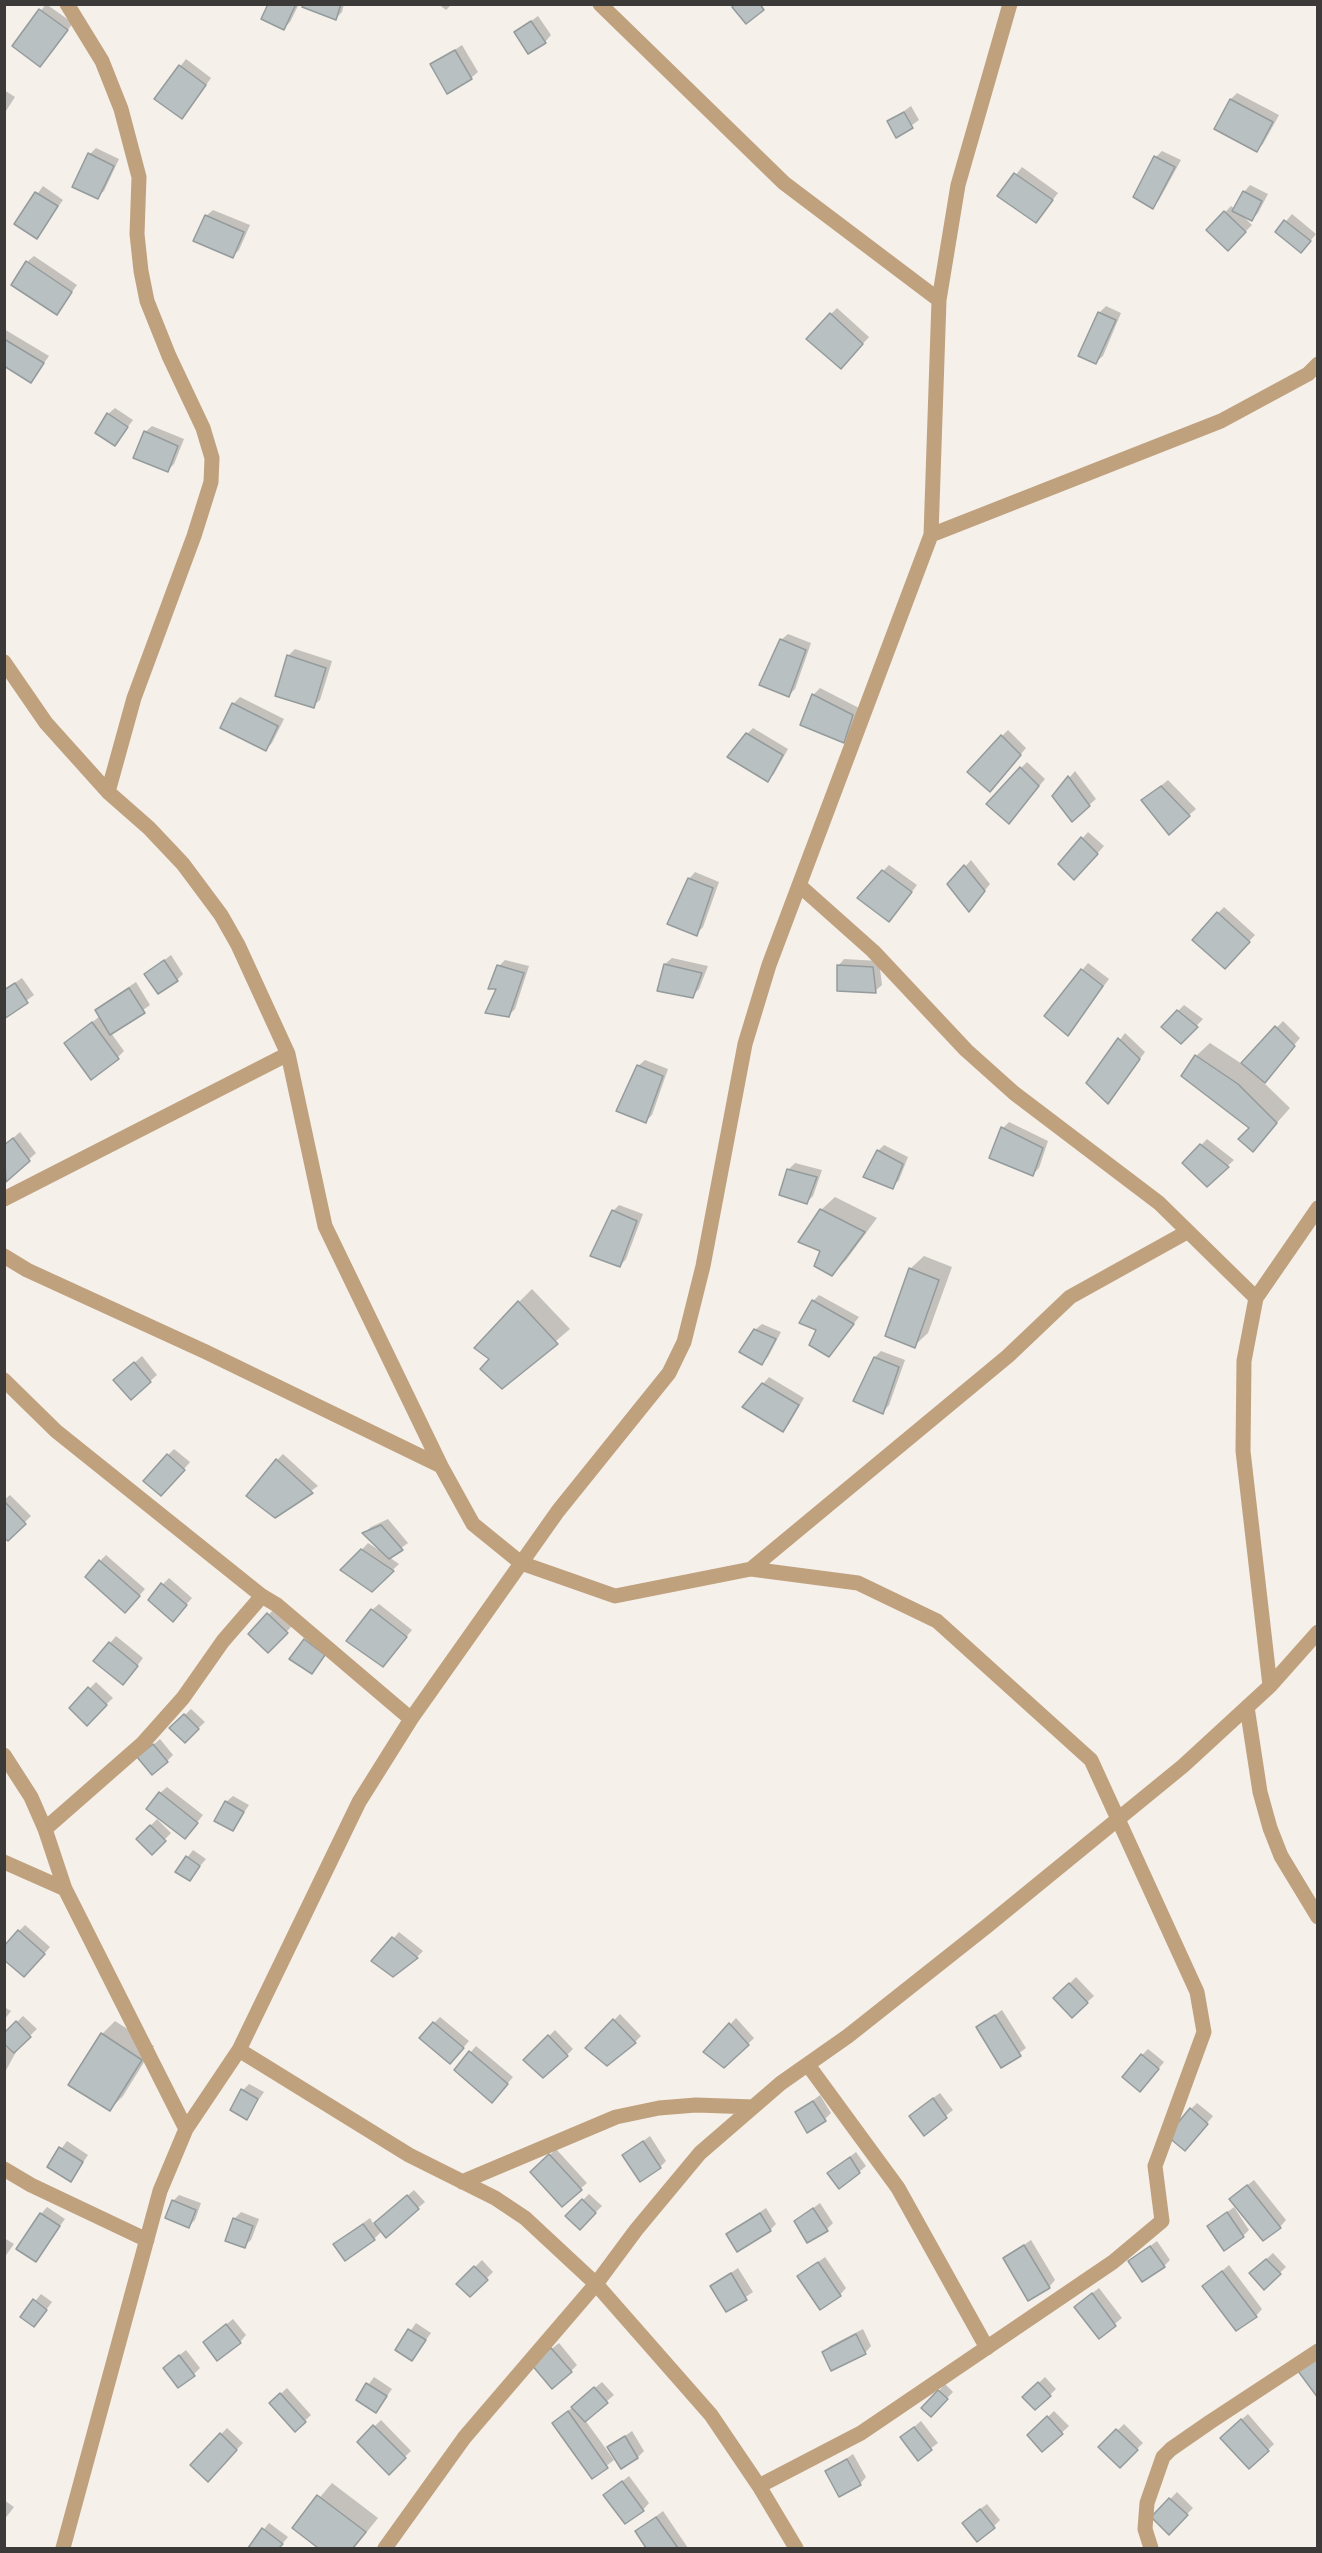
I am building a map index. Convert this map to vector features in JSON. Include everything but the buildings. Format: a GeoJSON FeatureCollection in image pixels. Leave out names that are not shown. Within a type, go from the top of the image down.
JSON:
{"type":"FeatureCollection","features":[{"type":"Feature","properties":{"kind":"street"},"geometry":{"type":"LineString","coordinates":[[68,4],[102,61],[121,109],[140,177],[137,234],[147,301],[169,356],[203,428],[212,458],[207,493],[134,698],[108,792]]}},
{"type":"Feature","properties":{"kind":"street"},"geometry":{"type":"LineString","coordinates":[[600,4],[784,183],[939,300]]}},
{"type":"Feature","properties":{"kind":"street"},"geometry":{"type":"LineString","coordinates":[[63,2548],[160,2191],[186,2129],[239,2050],[359,1802],[411,1719],[521,1563],[601,1455],[669,1373],[684,1342],[703,1266],[745,1044],[769,966],[931,535],[939,300],[958,185],[1010,4]]}},
{"type":"Feature","properties":{"kind":"street"},"geometry":{"type":"LineString","coordinates":[[931,535],[1221,421],[1308,374],[1317,364]]}},
{"type":"Feature","properties":{"kind":"street"},"geometry":{"type":"LineString","coordinates":[[4,662],[46,723],[108,792],[183,864],[221,915],[238,945],[288,1054],[325,1226],[441,1466],[473,1524],[521,1563],[615,1596],[751,1569],[858,1582],[937,1621],[1091,1760],[1197,1992],[1204,2032],[1155,2166],[1162,2221],[1113,2262],[861,2433],[759,2486]]}},
{"type":"Feature","properties":{"kind":"street"},"geometry":{"type":"LineString","coordinates":[[800,886],[873,951],[966,1050],[1014,1093],[1159,1203],[1256,1298]]}},
{"type":"Feature","properties":{"kind":"street"},"geometry":{"type":"LineString","coordinates":[[4,1199],[288,1054]]}},
{"type":"Feature","properties":{"kind":"street"},"geometry":{"type":"LineString","coordinates":[[1270,1686],[1243,1451],[1244,1361],[1256,1298],[1317,1208]]}},
{"type":"Feature","properties":{"kind":"street"},"geometry":{"type":"LineString","coordinates":[[751,1569],[1008,1356],[1070,1298],[1187,1232]]}},
{"type":"Feature","properties":{"kind":"street"},"geometry":{"type":"LineString","coordinates":[[4,1256],[27,1270],[206,1352],[441,1466]]}},
{"type":"Feature","properties":{"kind":"street"},"geometry":{"type":"LineString","coordinates":[[4,1380],[56,1431],[262,1596],[277,1605],[411,1719]]}},
{"type":"Feature","properties":{"kind":"street"},"geometry":{"type":"LineString","coordinates":[[45,1829],[142,1744],[183,1698],[223,1641],[262,1596]]}},
{"type":"Feature","properties":{"kind":"street"},"geometry":{"type":"LineString","coordinates":[[385,2548],[464,2438],[596,2284],[673,2183],[700,2153],[782,2083],[848,2036],[1184,1766],[1270,1686],[1317,1632]]}},
{"type":"Feature","properties":{"kind":"street"},"geometry":{"type":"LineString","coordinates":[[1247,1707],[1260,1792],[1270,1828],[1281,1856],[1317,1917]]}},
{"type":"Feature","properties":{"kind":"street"},"geometry":{"type":"LineString","coordinates":[[4,1755],[31,1797],[45,1829],[65,1889],[186,2129]]}},
{"type":"Feature","properties":{"kind":"street"},"geometry":{"type":"LineString","coordinates":[[4,1863],[65,1889]]}},
{"type":"Feature","properties":{"kind":"street"},"geometry":{"type":"LineString","coordinates":[[239,2050],[410,2156],[495,2198],[525,2218],[596,2284],[711,2415],[759,2486],[796,2548]]}},
{"type":"Feature","properties":{"kind":"street"},"geometry":{"type":"LineString","coordinates":[[808,2065],[898,2188],[987,2348]]}},
{"type":"Feature","properties":{"kind":"street"},"geometry":{"type":"LineString","coordinates":[[462,2182],[616,2117],[659,2108],[753,2107]]}},
{"type":"Feature","properties":{"kind":"street"},"geometry":{"type":"LineString","coordinates":[[4,2169],[31,2185],[147,2240]]}},
{"type":"Feature","properties":{"kind":"street"},"geometry":{"type":"LineString","coordinates":[[1151,2548],[1145,2529],[1147,2503],[1163,2457],[1210,2422],[1317,2351]]}}]}
